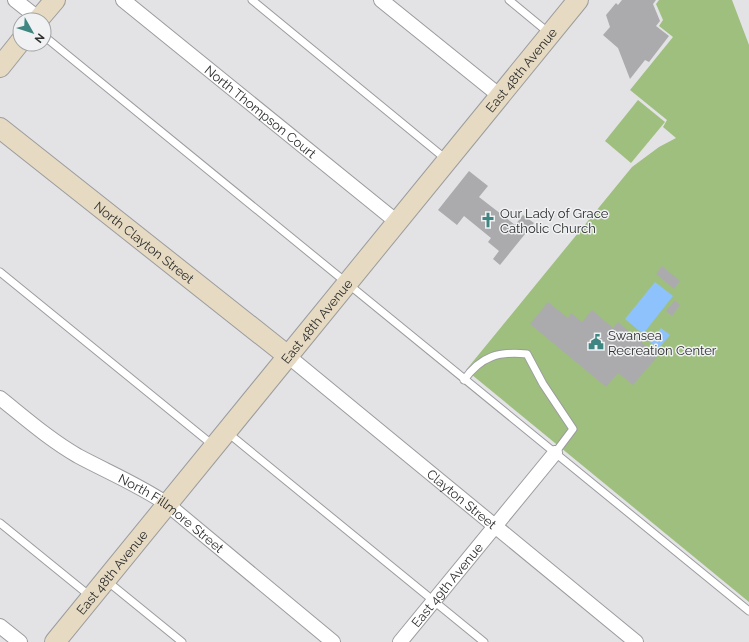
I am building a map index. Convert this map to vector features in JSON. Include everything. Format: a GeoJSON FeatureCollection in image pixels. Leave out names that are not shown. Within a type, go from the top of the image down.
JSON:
{"type":"FeatureCollection","features":[{"type":"Feature","properties":{"kind":"street"},"geometry":{"type":"LineString","coordinates":[[15,0],[27,12]]}},
{"type":"Feature","properties":{"kind":"street"},"geometry":{"type":"LineString","coordinates":[[48,12],[55,0]]}},
{"type":"Feature","properties":{"kind":"street","name":"North Thompson Court"},"geometry":{"type":"LineString","coordinates":[[123,0],[397,222]]}},
{"type":"Feature","properties":{"kind":"street"},"geometry":{"type":"LineString","coordinates":[[381,0],[500,96]]}},
{"type":"Feature","properties":{"kind":"street","name":"East 48th Avenue"},"geometry":{"type":"LineString","coordinates":[[55,642],[578,0]]}},
{"type":"Feature","properties":{"kind":"street"},"geometry":{"type":"LineString","coordinates":[[0,66],[12,52]]}},
{"type":"Feature","properties":{"kind":"street","name":"North Clayton Street"},"geometry":{"type":"LineString","coordinates":[[0,128],[288,356]]}},
{"type":"Feature","properties":{"kind":"street","name":"Clayton Street"},"geometry":{"type":"LineString","coordinates":[[288,356],[636,642]]}},
{"type":"Feature","properties":{"kind":"street","name":"North Fillmore Street"},"geometry":{"type":"LineString","coordinates":[[0,398],[53,440],[78,456],[145,489],[167,504],[333,642]]}},
{"type":"Feature","properties":{"kind":"street","name":"East 49th Avenue"},"geometry":{"type":"LineString","coordinates":[[400,642],[554,453]]}},
{"type":"Feature","properties":{"kind":"street"},"geometry":{"type":"LineString","coordinates":[[0,626],[20,642]]}},
{"type":"Feature","properties":{"kind":"lane"},"geometry":{"type":"LineString","coordinates":[[252,0],[448,160]]}},
{"type":"Feature","properties":{"kind":"lane"},"geometry":{"type":"LineString","coordinates":[[509,0],[550,34]]}},
{"type":"Feature","properties":{"kind":"lane"},"geometry":{"type":"LineString","coordinates":[[52,35],[346,284],[749,611]]}},
{"type":"Feature","properties":{"kind":"lane"},"geometry":{"type":"LineString","coordinates":[[0,272],[434,601],[484,642]]}},
{"type":"Feature","properties":{"kind":"lane"},"geometry":{"type":"LineString","coordinates":[[464,380],[475,365],[495,355],[514,352],[528,354],[543,384],[573,429],[554,453]]}},
{"type":"Feature","properties":{"kind":"lane"},"geometry":{"type":"LineString","coordinates":[[0,523],[91,597]]}},
{"type":"Feature","properties":{"kind":"lane"},"geometry":{"type":"LineString","coordinates":[[105,580],[182,642]]}},
{"type":"Feature","properties":{"kind":"green space"},"geometry":{"type":"Polygon","coordinates":[[[659,0],[732,0],[749,45],[749,602],[466,370],[632,167],[659,147],[676,138],[663,127],[667,120],[630,90],[673,37],[659,26],[663,20],[656,4],[659,0]]]}},
{"type":"Feature","properties":{"kind":"green space"},"geometry":{"type":"Polygon","coordinates":[[[638,100],[665,122],[631,163],[605,141],[638,100]]]}},
{"type":"Feature","properties":{"kind":"water"},"geometry":{"type":"Polygon","coordinates":[[[655,282],[673,296],[643,334],[625,319],[655,282]]]}},
{"type":"Feature","properties":{"kind":"water"},"geometry":{"type":"Polygon","coordinates":[[[661,328],[670,335],[658,349],[650,342],[661,328]]]}},
{"type":"Feature","properties":{"kind":"building"},"geometry":{"type":"Polygon","coordinates":[[[622,0],[656,0],[653,4],[660,21],[656,26],[669,36],[649,62],[645,60],[630,79],[618,48],[603,35],[610,27],[606,15],[616,3],[618,5],[622,0]]]}},
{"type":"Feature","properties":{"kind":"building","name":"Our Lady of Grace Catholic Church"},"geometry":{"type":"Polygon","coordinates":[[[469,171],[488,186],[479,197],[515,225],[523,215],[534,223],[500,265],[493,259],[499,251],[488,242],[491,238],[464,216],[457,225],[438,210],[469,171]]]}},
{"type":"Feature","properties":{"kind":"building"},"geometry":{"type":"Polygon","coordinates":[[[662,266],[680,281],[674,289],[656,274],[662,266]]]}},
{"type":"Feature","properties":{"kind":"building"},"geometry":{"type":"Polygon","coordinates":[[[675,300],[680,305],[672,316],[666,311],[675,300]]]}},
{"type":"Feature","properties":{"kind":"building","name":"Swansea Recreation Center"},"geometry":{"type":"Polygon","coordinates":[[[548,302],[568,318],[571,313],[582,322],[592,310],[613,328],[618,322],[658,356],[633,385],[618,373],[606,387],[530,324],[548,302]]]}},
{"type":"Feature","properties":{"kind":"place","name":"Our Lady of Grace Catholic Church"},"geometry":{"type":"Point","coordinates":[488,220]}},
{"type":"Feature","properties":{"kind":"place","name":"Swansea Recreation Center"},"geometry":{"type":"Point","coordinates":[596,342]}}]}
